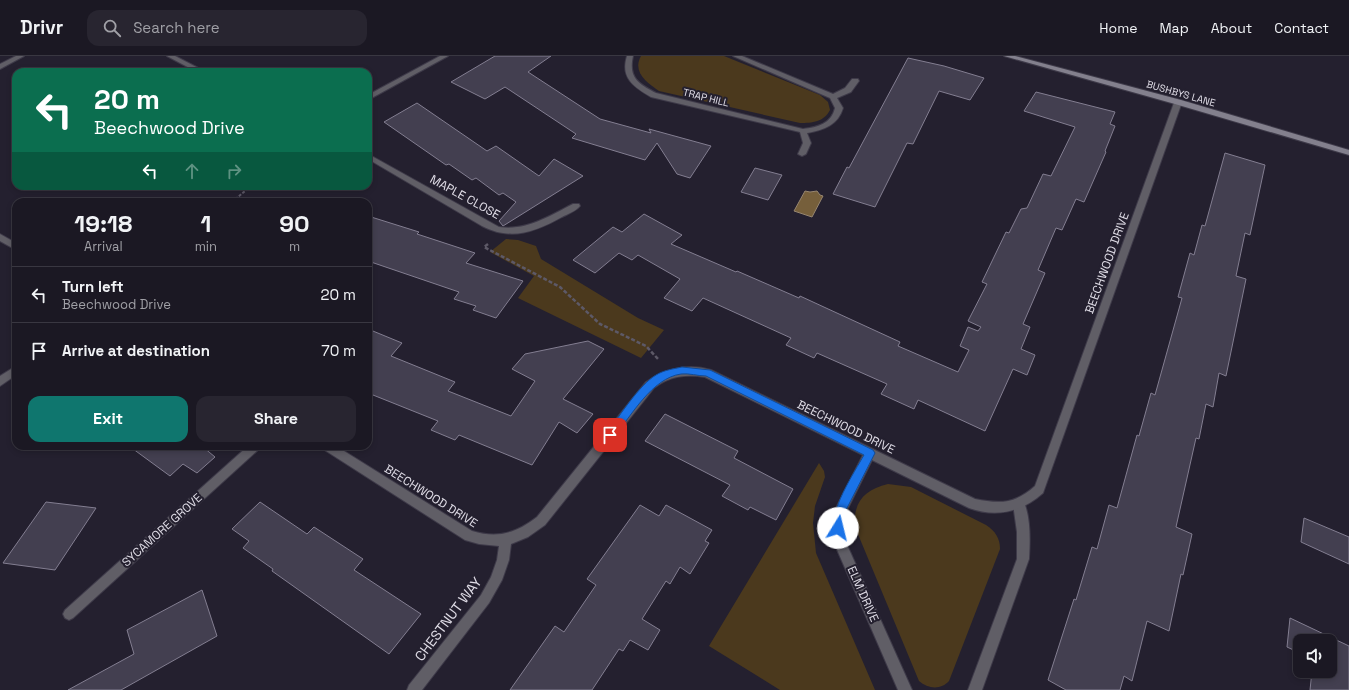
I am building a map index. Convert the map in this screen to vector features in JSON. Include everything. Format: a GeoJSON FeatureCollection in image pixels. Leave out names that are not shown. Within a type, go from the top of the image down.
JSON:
{"type":"FeatureCollection","features":[{"type":"Feature","properties":{"kind":"street"},"geometry":{"type":"LineString","coordinates":[[0,67],[21,56]]}},
{"type":"Feature","properties":{"kind":"street"},"geometry":{"type":"LineString","coordinates":[[170,56],[195,68]]}},
{"type":"Feature","properties":{"kind":"street"},"geometry":{"type":"LineString","coordinates":[[372,96],[445,56]]}},
{"type":"Feature","properties":{"kind":"street","name":"TRAP HILL"},"geometry":{"type":"LineString","coordinates":[[630,56],[627,65],[628,73],[633,81],[642,89],[654,95],[803,130],[822,128],[835,119],[839,108],[833,97]]}},
{"type":"Feature","properties":{"kind":"street"},"geometry":{"type":"LineString","coordinates":[[736,56],[833,97],[848,90],[855,81]]}},
{"type":"Feature","properties":{"kind":"street","name":"BUSHBYS LANE"},"geometry":{"type":"LineString","coordinates":[[1007,56],[1178,102],[1349,153]]}},
{"type":"Feature","properties":{"kind":"street","name":"BEECHWOOD DRIVE"},"geometry":{"type":"LineString","coordinates":[[333,450],[469,536],[487,541],[506,540],[525,533],[541,521],[650,385],[659,378],[682,370],[707,373],[973,504],[1005,508],[1019,504],[1030,498],[1039,489],[1178,102]]}},
{"type":"Feature","properties":{"kind":"street"},"geometry":{"type":"LineString","coordinates":[[802,154],[808,143],[803,130]]}},
{"type":"Feature","properties":{"kind":"street","name":"MAPLE CLOSE"},"geometry":{"type":"LineString","coordinates":[[372,158],[485,224],[500,230],[519,230],[535,227],[576,206]]}},
{"type":"Feature","properties":{"kind":"street"},"geometry":{"type":"LineString","coordinates":[[0,237],[12,245]]}},
{"type":"Feature","properties":{"kind":"street"},"geometry":{"type":"LineString","coordinates":[[0,382],[12,373]]}},
{"type":"Feature","properties":{"kind":"street","name":"SYCAMORE GROVE"},"geometry":{"type":"LineString","coordinates":[[69,614],[251,450]]}},
{"type":"Feature","properties":{"kind":"street","name":"ELM DRIVE"},"geometry":{"type":"LineString","coordinates":[[870,453],[840,512],[838,528],[842,545],[905,690]]}},
{"type":"Feature","properties":{"kind":"street"},"geometry":{"type":"LineString","coordinates":[[975,690],[1023,559],[1025,541],[1019,504]]}},
{"type":"Feature","properties":{"kind":"street","name":"CHESTNUT WAY"},"geometry":{"type":"LineString","coordinates":[[414,690],[485,598],[496,580],[503,560],[506,540]]}},
{"type":"Feature","properties":{"kind":"path"},"geometry":{"type":"LineString","coordinates":[[237,198],[246,190]]}},
{"type":"Feature","properties":{"kind":"path"},"geometry":{"type":"LineString","coordinates":[[500,230],[484,247],[560,287],[586,313],[600,324],[646,346],[670,373]]}},
{"type":"Feature","properties":{"kind":"shaded area"},"geometry":{"type":"Polygon","coordinates":[[[641,56],[724,56],[820,95],[828,102],[830,110],[824,117],[817,121],[800,123],[659,91],[642,76],[638,67],[641,56]]]}},
{"type":"Feature","properties":{"kind":"shaded area"},"geometry":{"type":"Polygon","coordinates":[[[805,191],[817,191],[823,196],[812,217],[794,211],[805,191]]]}},
{"type":"Feature","properties":{"kind":"shaded area"},"geometry":{"type":"Polygon","coordinates":[[[506,239],[518,240],[536,246],[541,259],[638,318],[664,330],[641,358],[518,298],[534,276],[490,252],[506,239]]]}},
{"type":"Feature","properties":{"kind":"shaded area"},"geometry":{"type":"Polygon","coordinates":[[[819,463],[824,471],[825,477],[815,506],[813,523],[816,553],[875,690],[780,690],[709,646],[819,463]]]}},
{"type":"Feature","properties":{"kind":"shaded area"},"geometry":{"type":"Polygon","coordinates":[[[888,484],[911,487],[986,525],[994,532],[999,541],[1000,549],[949,681],[942,686],[930,687],[919,681],[855,527],[856,511],[862,498],[872,490],[888,484]]]}},
{"type":"Feature","properties":{"kind":"building"},"geometry":{"type":"Polygon","coordinates":[[[495,56],[551,56],[528,72],[600,119],[651,133],[649,129],[711,146],[690,178],[677,174],[657,143],[645,160],[572,138],[576,134],[505,87],[485,99],[451,82],[495,56]]]}},
{"type":"Feature","properties":{"kind":"building"},"geometry":{"type":"Polygon","coordinates":[[[908,58],[944,66],[984,78],[970,100],[939,91],[913,144],[907,143],[875,207],[833,194],[847,167],[849,168],[908,58]]]}},
{"type":"Feature","properties":{"kind":"building"},"geometry":{"type":"Polygon","coordinates":[[[1036,92],[1115,112],[1110,124],[1115,126],[1105,151],[1106,152],[1084,202],[1076,199],[1062,230],[1056,228],[1038,270],[1045,273],[1023,324],[1030,327],[1021,349],[1035,355],[1027,375],[1013,369],[985,431],[918,400],[914,409],[881,394],[887,384],[817,353],[814,358],[786,345],[791,338],[703,298],[692,311],[664,298],[680,279],[638,255],[632,260],[619,253],[595,273],[573,260],[613,227],[622,232],[644,214],[682,235],[671,244],[799,298],[800,296],[900,342],[898,346],[958,372],[969,350],[960,346],[968,327],[978,331],[981,327],[968,321],[987,284],[982,282],[1006,232],[1009,233],[1021,209],[1027,208],[1043,174],[1051,176],[1075,127],[1024,111],[1036,92]]]}},
{"type":"Feature","properties":{"kind":"building"},"geometry":{"type":"Polygon","coordinates":[[[417,103],[487,151],[496,146],[539,176],[554,159],[583,176],[503,226],[499,221],[516,202],[503,193],[499,195],[476,178],[472,180],[449,164],[446,165],[384,122],[417,103]]]}},
{"type":"Feature","properties":{"kind":"building"},"geometry":{"type":"Polygon","coordinates":[[[1225,153],[1265,165],[1250,235],[1245,233],[1236,276],[1246,279],[1226,376],[1219,373],[1213,407],[1206,404],[1199,439],[1196,438],[1176,527],[1192,534],[1183,575],[1181,574],[1169,631],[1147,621],[1132,681],[1124,676],[1120,690],[1066,690],[1048,680],[1074,599],[1076,600],[1092,547],[1097,549],[1109,505],[1117,508],[1137,435],[1139,436],[1151,393],[1155,395],[1182,298],[1178,297],[1190,253],[1194,255],[1202,225],[1205,226],[1225,153]]]}},
{"type":"Feature","properties":{"kind":"building"},"geometry":{"type":"Polygon","coordinates":[[[755,168],[782,175],[768,200],[741,192],[755,168]]]}},
{"type":"Feature","properties":{"kind":"building"},"geometry":{"type":"Polygon","coordinates":[[[372,217],[419,232],[417,234],[475,253],[466,263],[523,281],[496,318],[473,310],[476,306],[454,299],[459,292],[372,262],[372,217]]]}},
{"type":"Feature","properties":{"kind":"building"},"geometry":{"type":"Polygon","coordinates":[[[372,331],[402,343],[391,356],[455,382],[448,391],[511,416],[535,381],[512,369],[525,354],[588,341],[604,349],[563,399],[593,414],[577,433],[559,422],[532,465],[459,435],[455,440],[431,430],[438,421],[372,395],[372,331]]]}},
{"type":"Feature","properties":{"kind":"building"},"geometry":{"type":"Polygon","coordinates":[[[665,414],[738,451],[734,458],[793,489],[776,520],[750,507],[748,510],[722,496],[730,485],[645,441],[665,414]]]}},
{"type":"Feature","properties":{"kind":"building"},"geometry":{"type":"Polygon","coordinates":[[[134,450],[207,450],[215,457],[197,473],[183,464],[170,476],[134,450]]]}},
{"type":"Feature","properties":{"kind":"building"},"geometry":{"type":"Polygon","coordinates":[[[46,502],[96,508],[55,570],[3,563],[46,502]]]}},
{"type":"Feature","properties":{"kind":"building"},"geometry":{"type":"Polygon","coordinates":[[[260,502],[307,534],[314,527],[363,559],[354,570],[421,614],[389,654],[272,571],[273,569],[243,548],[249,541],[232,529],[260,502]]]}},
{"type":"Feature","properties":{"kind":"building"},"geometry":{"type":"Polygon","coordinates":[[[640,505],[659,516],[666,505],[712,530],[705,541],[709,543],[690,574],[680,567],[670,584],[666,581],[642,619],[660,630],[648,650],[630,640],[623,651],[619,649],[592,690],[510,690],[555,626],[564,632],[596,585],[587,579],[640,505]]]}},
{"type":"Feature","properties":{"kind":"building"},"geometry":{"type":"Polygon","coordinates":[[[1304,518],[1349,537],[1349,564],[1301,542],[1304,518]]]}},
{"type":"Feature","properties":{"kind":"building"},"geometry":{"type":"Polygon","coordinates":[[[202,590],[217,636],[121,690],[68,690],[134,654],[127,630],[202,590]]]}},
{"type":"Feature","properties":{"kind":"building"},"geometry":{"type":"Polygon","coordinates":[[[1290,618],[1324,634],[1293,634],[1293,650],[1287,647],[1290,618]]]}},
{"type":"Feature","properties":{"kind":"building"},"geometry":{"type":"Polygon","coordinates":[[[1337,640],[1349,646],[1349,690],[1310,690],[1311,678],[1337,678],[1337,640]]]}},
{"type":"Feature","properties":{"kind":"route"},"geometry":{"type":"LineString","coordinates":[[610,435],[650,385],[659,378],[682,370],[695,370],[707,373],[870,453],[846,497],[840,512],[838,528]]}}]}
